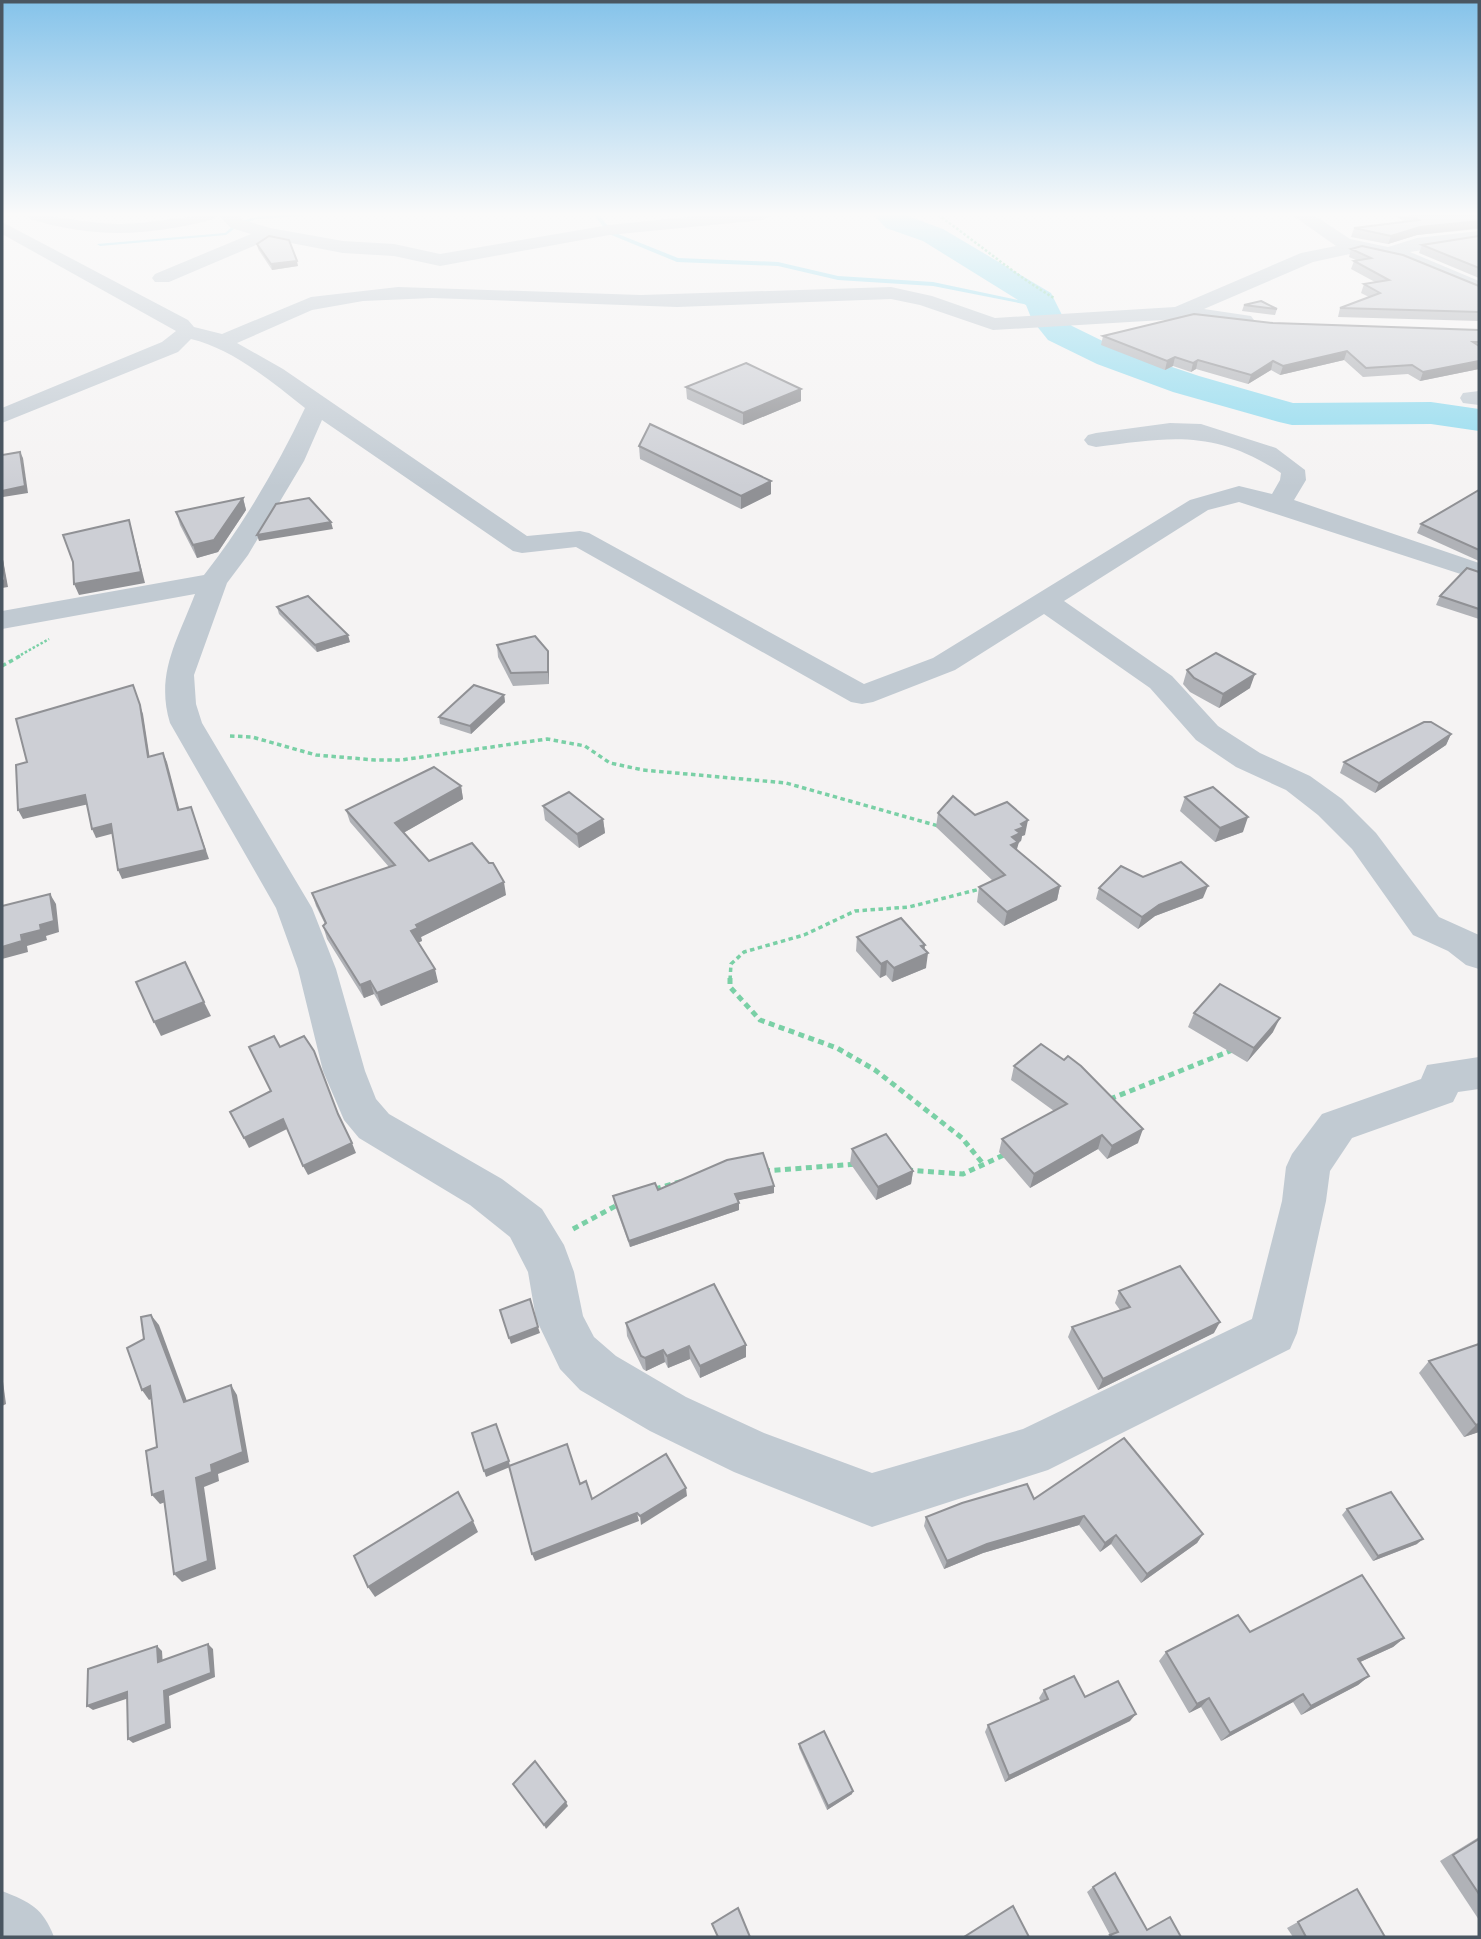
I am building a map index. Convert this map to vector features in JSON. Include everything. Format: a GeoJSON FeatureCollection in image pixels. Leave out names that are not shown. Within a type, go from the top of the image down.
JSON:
{"type":"FeatureCollection","features":[{"type":"Feature","properties":{"kind":"street"},"geometry":{"type":"LineString","coordinates":[[147,305],[181,324],[187,332],[221,342],[275,374],[317,406],[522,545],[580,540],[862,695],[944,664],[1199,505],[1239,494],[1279,504],[1479,572]]}},
{"type":"Feature","properties":{"kind":"street"},"geometry":{"type":"LineString","coordinates":[[221,342],[311,305]]}},
{"type":"Feature","properties":{"kind":"street"},"geometry":{"type":"LineString","coordinates":[[941,305],[993,324],[1180,313],[1258,322]]}},
{"type":"Feature","properties":{"kind":"street"},"geometry":{"type":"LineString","coordinates":[[1180,313],[1192,305]]}},
{"type":"Feature","properties":{"kind":"street"},"geometry":{"type":"LineString","coordinates":[[2,416],[170,347],[187,332]]}},
{"type":"Feature","properties":{"kind":"street"},"geometry":{"type":"LineString","coordinates":[[317,406],[292,461],[234,555],[213,582],[179,676],[180,704],[194,735],[294,908],[317,969],[344,1071],[359,1108],[374,1126],[486,1192],[526,1223],[541,1245],[551,1272],[559,1320],[577,1353],[598,1373],[668,1414],[752,1454],[872,1500],[1030,1452],[1273,1333],[1304,1201],[1308,1167],[1337,1126],[1438,1090],[1442,1077],[1479,1073]]}},
{"type":"Feature","properties":{"kind":"street"},"geometry":{"type":"LineString","coordinates":[[1096,440],[1186,429],[1267,453],[1293,470],[1293,480],[1279,504]]}},
{"type":"Feature","properties":{"kind":"street"},"geometry":{"type":"LineString","coordinates":[[2,620],[213,582]]}},
{"type":"Feature","properties":{"kind":"street"},"geometry":{"type":"LineString","coordinates":[[1045,601],[1161,682],[1207,733],[1248,760],[1298,783],[1330,807],[1364,841],[1426,926],[1461,941],[1479,955]]}},
{"type":"Feature","properties":{"kind":"street"},"geometry":{"type":"LineString","coordinates":[[2,1923],[22,1937]]}},
{"type":"Feature","properties":{"kind":"path"},"geometry":{"type":"LineString","coordinates":[[1059,305],[1078,318]]}},
{"type":"Feature","properties":{"kind":"path"},"geometry":{"type":"LineString","coordinates":[[194,735],[252,737],[316,755],[375,760],[401,760],[490,745],[547,739],[585,746],[611,763],[643,770],[786,783],[947,828]]}},
{"type":"Feature","properties":{"kind":"path"},"geometry":{"type":"LineString","coordinates":[[984,1165],[962,1138],[875,1070],[836,1048],[760,1020],[730,987],[730,964],[744,952],[804,935],[855,911],[909,907],[987,888]]}},
{"type":"Feature","properties":{"kind":"path"},"geometry":{"type":"LineString","coordinates":[[1098,1105],[1244,1045]]}},
{"type":"Feature","properties":{"kind":"path"},"geometry":{"type":"LineString","coordinates":[[898,1169],[934,1174],[963,1174],[1018,1147]]}},
{"type":"Feature","properties":{"kind":"path"},"geometry":{"type":"LineString","coordinates":[[754,1172],[863,1164]]}},
{"type":"Feature","properties":{"kind":"path"},"geometry":{"type":"LineString","coordinates":[[645,1193],[670,1183],[694,1179]]}},
{"type":"Feature","properties":{"kind":"path"},"geometry":{"type":"LineString","coordinates":[[541,1245],[632,1198]]}},
{"type":"Feature","properties":{"kind":"building"},"geometry":{"type":"Polygon","coordinates":[[[1248,305],[1270,305],[1277,309],[1248,305]]]}},
{"type":"Feature","properties":{"kind":"building"},"geometry":{"type":"Polygon","coordinates":[[[1347,305],[1479,305],[1479,312],[1340,308],[1347,305]]]}},
{"type":"Feature","properties":{"kind":"building"},"geometry":{"type":"Polygon","coordinates":[[[1194,314],[1273,323],[1479,330],[1479,342],[1473,342],[1479,346],[1479,361],[1423,372],[1412,365],[1366,368],[1347,351],[1283,366],[1273,361],[1251,375],[1198,360],[1193,363],[1175,357],[1167,361],[1103,336],[1194,314]]]}},
{"type":"Feature","properties":{"kind":"building"},"geometry":{"type":"Polygon","coordinates":[[[746,363],[801,389],[743,413],[686,387],[746,363]]]}},
{"type":"Feature","properties":{"kind":"building"},"geometry":{"type":"Polygon","coordinates":[[[650,424],[771,481],[741,496],[639,446],[650,424]]]}},
{"type":"Feature","properties":{"kind":"building"},"geometry":{"type":"Polygon","coordinates":[[[20,452],[25,486],[2,491],[2,455],[20,452]]]}},
{"type":"Feature","properties":{"kind":"building"},"geometry":{"type":"Polygon","coordinates":[[[1479,490],[1479,550],[1421,524],[1479,490]]]}},
{"type":"Feature","properties":{"kind":"building"},"geometry":{"type":"Polygon","coordinates":[[[243,498],[214,540],[193,545],[176,512],[243,498]]]}},
{"type":"Feature","properties":{"kind":"building"},"geometry":{"type":"Polygon","coordinates":[[[309,498],[331,522],[257,535],[276,504],[309,498]]]}},
{"type":"Feature","properties":{"kind":"building"},"geometry":{"type":"Polygon","coordinates":[[[129,520],[141,572],[74,584],[73,562],[63,535],[129,520]]]}},
{"type":"Feature","properties":{"kind":"building"},"geometry":{"type":"Polygon","coordinates":[[[2,560],[5,580],[2,581],[2,560]]]}},
{"type":"Feature","properties":{"kind":"building"},"geometry":{"type":"Polygon","coordinates":[[[1467,568],[1479,572],[1479,609],[1440,596],[1467,568]]]}},
{"type":"Feature","properties":{"kind":"building"},"geometry":{"type":"Polygon","coordinates":[[[308,596],[348,635],[315,645],[277,607],[308,596]]]}},
{"type":"Feature","properties":{"kind":"building"},"geometry":{"type":"Polygon","coordinates":[[[535,636],[548,651],[548,672],[511,673],[497,645],[535,636]]]}},
{"type":"Feature","properties":{"kind":"building"},"geometry":{"type":"Polygon","coordinates":[[[1216,653],[1255,674],[1223,694],[1194,678],[1187,670],[1216,653]]]}},
{"type":"Feature","properties":{"kind":"building"},"geometry":{"type":"Polygon","coordinates":[[[133,685],[140,705],[148,757],[163,753],[178,810],[191,807],[205,850],[118,870],[111,824],[92,829],[85,795],[18,810],[16,765],[27,762],[16,719],[133,685]]]}},
{"type":"Feature","properties":{"kind":"building"},"geometry":{"type":"Polygon","coordinates":[[[474,685],[504,695],[470,726],[439,717],[474,685]]]}},
{"type":"Feature","properties":{"kind":"building"},"geometry":{"type":"Polygon","coordinates":[[[1424,722],[1431,722],[1451,734],[1379,783],[1344,762],[1424,722]]]}},
{"type":"Feature","properties":{"kind":"building"},"geometry":{"type":"Polygon","coordinates":[[[434,767],[461,786],[395,823],[429,861],[472,843],[489,863],[493,863],[504,882],[416,925],[418,928],[411,931],[435,969],[377,993],[370,981],[360,985],[323,926],[326,923],[312,893],[395,865],[346,810],[434,767]]]}},
{"type":"Feature","properties":{"kind":"building"},"geometry":{"type":"Polygon","coordinates":[[[1213,787],[1248,817],[1220,828],[1185,797],[1213,787]]]}},
{"type":"Feature","properties":{"kind":"building"},"geometry":{"type":"Polygon","coordinates":[[[569,792],[603,819],[577,834],[543,806],[569,792]]]}},
{"type":"Feature","properties":{"kind":"building"},"geometry":{"type":"Polygon","coordinates":[[[953,796],[975,815],[1007,802],[1028,820],[1021,824],[1024,827],[1016,830],[1020,833],[1012,837],[1018,842],[1011,845],[1060,886],[1007,912],[979,887],[1005,875],[938,813],[953,796]]]}},
{"type":"Feature","properties":{"kind":"building"},"geometry":{"type":"Polygon","coordinates":[[[1181,862],[1208,886],[1159,905],[1142,917],[1099,888],[1121,866],[1143,877],[1181,862]]]}},
{"type":"Feature","properties":{"kind":"building"},"geometry":{"type":"Polygon","coordinates":[[[50,894],[54,921],[40,925],[41,930],[21,935],[22,941],[2,947],[2,906],[50,894]]]}},
{"type":"Feature","properties":{"kind":"building"},"geometry":{"type":"Polygon","coordinates":[[[901,918],[925,945],[921,946],[928,953],[894,968],[887,961],[881,964],[857,937],[901,918]]]}},
{"type":"Feature","properties":{"kind":"building"},"geometry":{"type":"Polygon","coordinates":[[[185,962],[204,1002],[154,1022],[136,982],[185,962]]]}},
{"type":"Feature","properties":{"kind":"building"},"geometry":{"type":"Polygon","coordinates":[[[1220,984],[1280,1018],[1254,1048],[1194,1013],[1220,984]]]}},
{"type":"Feature","properties":{"kind":"building"},"geometry":{"type":"Polygon","coordinates":[[[274,1036],[280,1047],[304,1036],[314,1051],[352,1143],[303,1166],[283,1119],[244,1138],[230,1112],[271,1091],[249,1047],[274,1036]]]}},
{"type":"Feature","properties":{"kind":"building"},"geometry":{"type":"Polygon","coordinates":[[[1041,1044],[1064,1060],[1068,1056],[1081,1066],[1143,1129],[1112,1146],[1102,1135],[1034,1174],[1002,1139],[1067,1104],[1014,1066],[1041,1044]]]}},
{"type":"Feature","properties":{"kind":"building"},"geometry":{"type":"Polygon","coordinates":[[[886,1134],[913,1171],[878,1187],[852,1149],[886,1134]]]}},
{"type":"Feature","properties":{"kind":"building"},"geometry":{"type":"Polygon","coordinates":[[[763,1153],[774,1186],[735,1194],[739,1203],[629,1241],[613,1196],[655,1183],[658,1190],[727,1160],[763,1153]]]}},
{"type":"Feature","properties":{"kind":"building"},"geometry":{"type":"Polygon","coordinates":[[[1180,1266],[1220,1322],[1103,1379],[1072,1327],[1130,1307],[1119,1291],[1180,1266]]]}},
{"type":"Feature","properties":{"kind":"building"},"geometry":{"type":"Polygon","coordinates":[[[714,1284],[746,1345],[700,1366],[689,1346],[667,1356],[663,1350],[645,1358],[641,1356],[626,1323],[714,1284]]]}},
{"type":"Feature","properties":{"kind":"building"},"geometry":{"type":"Polygon","coordinates":[[[530,1299],[538,1327],[509,1338],[500,1310],[530,1299]]]}},
{"type":"Feature","properties":{"kind":"building"},"geometry":{"type":"Polygon","coordinates":[[[151,1315],[184,1402],[231,1385],[243,1452],[211,1465],[212,1472],[196,1478],[208,1561],[174,1574],[163,1491],[152,1495],[146,1451],[157,1447],[150,1386],[142,1390],[127,1348],[144,1339],[141,1317],[151,1315]]]}},
{"type":"Feature","properties":{"kind":"building"},"geometry":{"type":"Polygon","coordinates":[[[1479,1344],[1479,1424],[1476,1425],[1429,1361],[1479,1344]]]}},
{"type":"Feature","properties":{"kind":"building"},"geometry":{"type":"Polygon","coordinates":[[[496,1424],[509,1461],[484,1471],[472,1433],[496,1424]]]}},
{"type":"Feature","properties":{"kind":"building"},"geometry":{"type":"Polygon","coordinates":[[[1124,1438],[1203,1534],[1147,1574],[1116,1535],[1105,1543],[1084,1516],[987,1544],[947,1561],[926,1517],[962,1503],[1027,1484],[1034,1499],[1124,1438]]]}},
{"type":"Feature","properties":{"kind":"building"},"geometry":{"type":"Polygon","coordinates":[[[567,1444],[580,1484],[586,1481],[592,1499],[666,1454],[686,1488],[640,1516],[637,1513],[532,1554],[509,1466],[567,1444]]]}},
{"type":"Feature","properties":{"kind":"building"},"geometry":{"type":"Polygon","coordinates":[[[458,1492],[473,1521],[368,1587],[354,1556],[458,1492]]]}},
{"type":"Feature","properties":{"kind":"building"},"geometry":{"type":"Polygon","coordinates":[[[1391,1492],[1423,1539],[1378,1556],[1347,1509],[1391,1492]]]}},
{"type":"Feature","properties":{"kind":"building"},"geometry":{"type":"Polygon","coordinates":[[[1362,1575],[1404,1638],[1358,1659],[1369,1676],[1311,1706],[1303,1694],[1230,1733],[1209,1698],[1197,1704],[1166,1652],[1238,1615],[1250,1632],[1362,1575]]]}},
{"type":"Feature","properties":{"kind":"building"},"geometry":{"type":"Polygon","coordinates":[[[208,1644],[211,1673],[164,1691],[166,1724],[128,1739],[127,1692],[87,1706],[88,1669],[157,1646],[158,1662],[208,1644]]]}},
{"type":"Feature","properties":{"kind":"building"},"geometry":{"type":"Polygon","coordinates":[[[1074,1676],[1085,1697],[1118,1681],[1136,1714],[1009,1776],[988,1725],[1048,1699],[1044,1690],[1074,1676]]]}},
{"type":"Feature","properties":{"kind":"building"},"geometry":{"type":"Polygon","coordinates":[[[824,1731],[853,1791],[828,1806],[799,1744],[824,1731]]]}},
{"type":"Feature","properties":{"kind":"building"},"geometry":{"type":"Polygon","coordinates":[[[535,1761],[566,1802],[544,1825],[513,1784],[535,1761]]]}},
{"type":"Feature","properties":{"kind":"building"},"geometry":{"type":"Polygon","coordinates":[[[1479,1839],[1479,1894],[1453,1855],[1479,1839]]]}},
{"type":"Feature","properties":{"kind":"building"},"geometry":{"type":"Polygon","coordinates":[[[1115,1873],[1147,1930],[1170,1917],[1181,1937],[1112,1937],[1110,1935],[1118,1932],[1093,1887],[1115,1873]]]}},
{"type":"Feature","properties":{"kind":"building"},"geometry":{"type":"Polygon","coordinates":[[[1357,1889],[1385,1937],[1306,1937],[1298,1922],[1357,1889]]]}},
{"type":"Feature","properties":{"kind":"building"},"geometry":{"type":"Polygon","coordinates":[[[1013,1906],[1029,1937],[964,1937],[1013,1906]]]}},
{"type":"Feature","properties":{"kind":"building"},"geometry":{"type":"Polygon","coordinates":[[[738,1908],[750,1937],[718,1937],[712,1924],[738,1908]]]}},
{"type":"Feature","properties":{"kind":"waterway"},"geometry":{"type":"LineString","coordinates":[[1042,305],[1048,320],[1060,333],[1109,357],[1186,384],[1292,414],[1431,413],[1479,420]]}}]}
